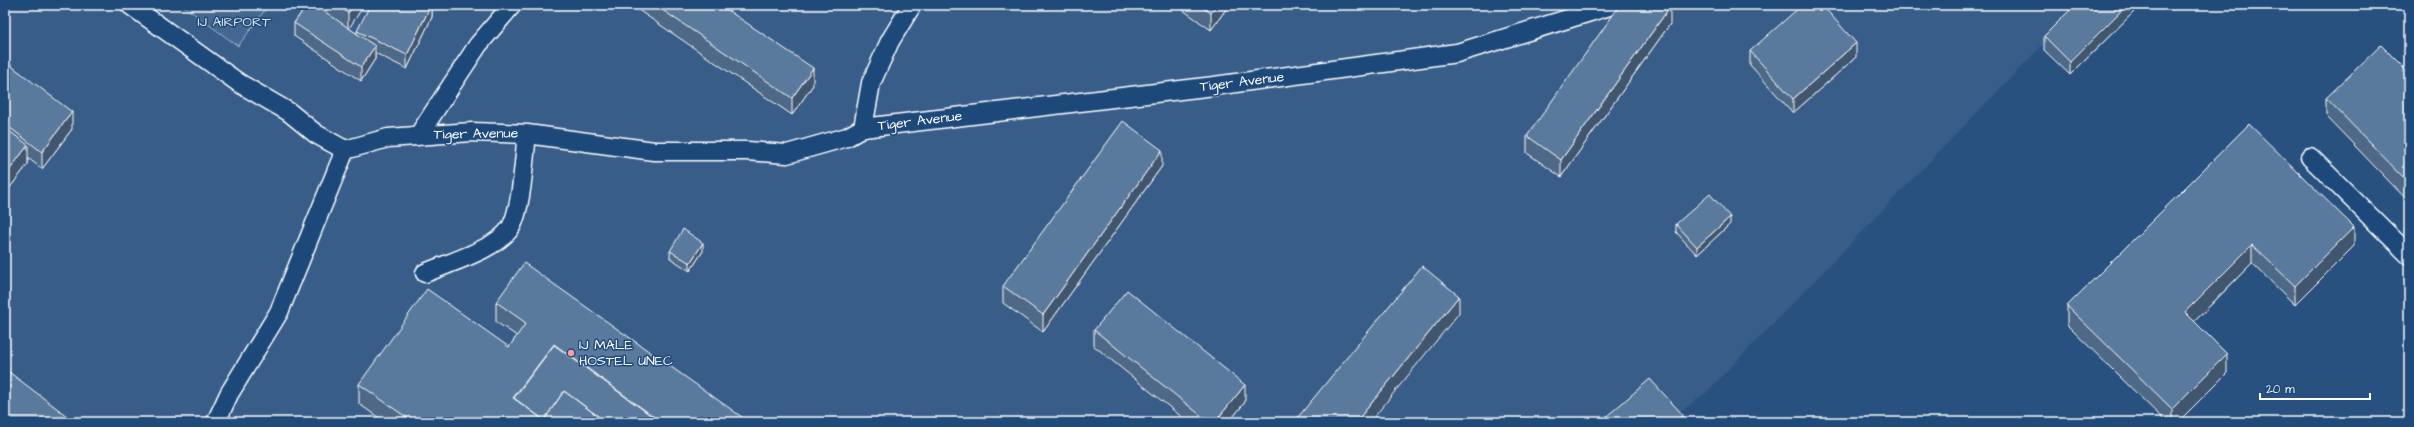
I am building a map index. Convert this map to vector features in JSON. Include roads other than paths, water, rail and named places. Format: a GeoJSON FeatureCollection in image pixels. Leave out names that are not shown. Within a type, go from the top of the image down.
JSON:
{"type":"FeatureCollection","features":[{"type":"Feature","properties":{"kind":"lane"},"geometry":{"type":"LineString","coordinates":[[130,5],[239,83],[289,112],[316,134],[345,150],[279,312],[229,394],[216,422]]}},
{"type":"Feature","properties":{"kind":"lane"},"geometry":{"type":"LineString","coordinates":[[418,136],[478,45],[512,5]]}},
{"type":"Feature","properties":{"kind":"lane","name":"Tiger Avenue"},"geometry":{"type":"LineString","coordinates":[[863,128],[871,84],[890,41],[912,5]]}},
{"type":"Feature","properties":{"kind":"lane","name":"Tiger Avenue"},"geometry":{"type":"LineString","coordinates":[[345,150],[388,138],[472,132],[527,134],[654,151],[747,151],[787,154],[847,137],[863,128],[1214,86],[1457,53],[1614,5]]}},
{"type":"Feature","properties":{"kind":"lane"},"geometry":{"type":"LineString","coordinates":[[425,273],[487,246],[500,238],[511,227],[521,193],[527,134]]}},
{"type":"Feature","properties":{"kind":"lane"},"geometry":{"type":"LineString","coordinates":[[2310,157],[2409,255]]}},
{"type":"Feature","properties":{"kind":"place","name":"IJ MALE HOSTEL UNEC"},"geometry":{"type":"Point","coordinates":[571,353]}},
{"type":"Feature","properties":{"kind":"park label","name":"IJ AIRPORT"},"geometry":{"type":"Point","coordinates":[234,22]}}]}
